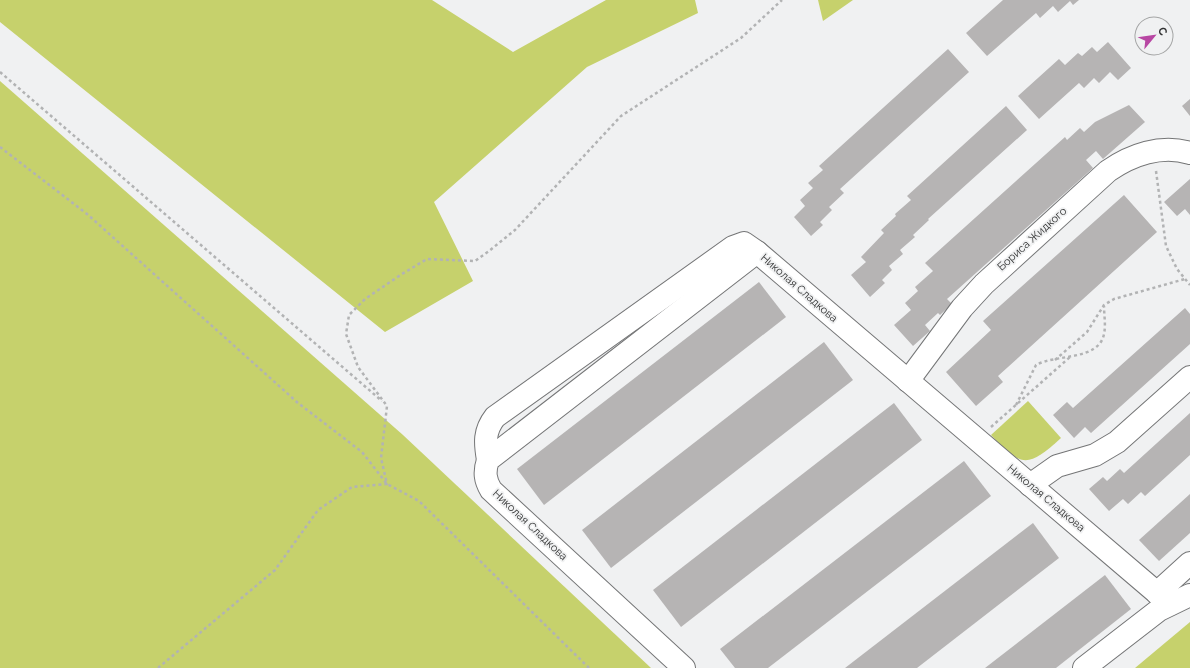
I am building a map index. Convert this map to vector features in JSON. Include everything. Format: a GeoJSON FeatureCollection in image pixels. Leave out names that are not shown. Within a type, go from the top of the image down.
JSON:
{"type":"FeatureCollection","features":[{"type":"Feature","properties":{"kind":"street","name":"Бориса Жидкого"},"geometry":{"type":"LineString","coordinates":[[908,381],[962,308],[1007,262],[1108,171],[1124,160],[1154,151],[1168,150],[1190,153]]}},
{"type":"Feature","properties":{"kind":"street"},"geometry":{"type":"LineString","coordinates":[[488,460],[485,439],[489,424],[495,417],[733,246],[744,243],[757,252]]}},
{"type":"Feature","properties":{"kind":"street","name":"Николая Сладкова"},"geometry":{"type":"LineString","coordinates":[[684,668],[491,490],[485,475],[488,460],[757,252],[1163,598]]}},
{"type":"Feature","properties":{"kind":"street"},"geometry":{"type":"LineString","coordinates":[[1030,485],[1057,466],[1095,455],[1112,446],[1190,377]]}},
{"type":"Feature","properties":{"kind":"street"},"geometry":{"type":"LineString","coordinates":[[1084,668],[1163,598],[1190,563]]}},
{"type":"Feature","properties":{"kind":"street"},"geometry":{"type":"LineString","coordinates":[[1163,598],[1190,595]]}},
{"type":"Feature","properties":{"kind":"path"},"geometry":{"type":"LineString","coordinates":[[387,484],[381,458],[387,406],[358,367],[346,334],[349,315],[365,299],[427,259],[475,261],[489,251],[515,230],[621,116],[741,38],[782,0]]}},
{"type":"Feature","properties":{"kind":"path"},"geometry":{"type":"LineString","coordinates":[[0,72],[387,406]]}},
{"type":"Feature","properties":{"kind":"path"},"geometry":{"type":"LineString","coordinates":[[0,147],[87,214],[298,403],[362,452],[387,484],[419,501],[589,668]]}},
{"type":"Feature","properties":{"kind":"path"},"geometry":{"type":"LineString","coordinates":[[1154,151],[1166,246],[1172,260],[1190,285]]}},
{"type":"Feature","properties":{"kind":"path"},"geometry":{"type":"LineString","coordinates":[[1055,360],[1087,332],[1104,305],[1114,299],[1185,279]]}},
{"type":"Feature","properties":{"kind":"path"},"geometry":{"type":"LineString","coordinates":[[1016,405],[1036,365],[1093,350],[1102,341],[1104,333],[1104,305]]}},
{"type":"Feature","properties":{"kind":"path"},"geometry":{"type":"LineString","coordinates":[[977,440],[1070,357]]}},
{"type":"Feature","properties":{"kind":"path"},"geometry":{"type":"LineString","coordinates":[[158,668],[275,570],[318,510],[352,487],[387,484]]}},
{"type":"Feature","properties":{"kind":"green space"},"geometry":{"type":"Polygon","coordinates":[[[0,0],[432,0],[513,52],[606,0],[695,0],[698,13],[587,67],[434,202],[473,281],[385,332],[0,22],[0,0]]]}},
{"type":"Feature","properties":{"kind":"green space"},"geometry":{"type":"Polygon","coordinates":[[[818,0],[853,0],[823,21],[818,0]]]}},
{"type":"Feature","properties":{"kind":"green space"},"geometry":{"type":"Polygon","coordinates":[[[0,81],[403,435],[651,668],[0,668],[0,81]]]}},
{"type":"Feature","properties":{"kind":"green space"},"geometry":{"type":"Polygon","coordinates":[[[1028,401],[1061,438],[1040,455],[1032,459],[1025,460],[1010,454],[991,435],[1028,401]]]}},
{"type":"Feature","properties":{"kind":"green space"},"geometry":{"type":"Polygon","coordinates":[[[1190,622],[1190,668],[1135,668],[1190,622]]]}},
{"type":"Feature","properties":{"kind":"building"},"geometry":{"type":"Polygon","coordinates":[[[1003,0],[1079,0],[1073,5],[1070,1],[1058,12],[1053,6],[1040,18],[1036,13],[987,56],[966,33],[1003,0]]]}},
{"type":"Feature","properties":{"kind":"building"},"geometry":{"type":"Polygon","coordinates":[[[1108,42],[1131,68],[1118,80],[1110,72],[1099,83],[1094,78],[1084,88],[1079,83],[1039,119],[1018,96],[1059,59],[1065,65],[1078,53],[1082,56],[1092,47],[1097,52],[1108,42]]]}},
{"type":"Feature","properties":{"kind":"building"},"geometry":{"type":"Polygon","coordinates":[[[948,49],[969,72],[840,189],[844,193],[829,207],[832,210],[820,222],[823,225],[811,236],[794,217],[805,206],[800,200],[813,188],[808,183],[823,170],[819,166],[948,49]]]}},
{"type":"Feature","properties":{"kind":"building"},"geometry":{"type":"Polygon","coordinates":[[[1190,99],[1190,116],[1182,106],[1190,99]]]}},
{"type":"Feature","properties":{"kind":"building"},"geometry":{"type":"Polygon","coordinates":[[[1129,105],[1145,122],[1103,159],[1096,151],[1086,160],[1093,168],[947,299],[952,304],[940,315],[938,313],[925,325],[930,331],[913,346],[894,325],[911,310],[905,303],[918,291],[915,287],[933,271],[925,263],[1065,137],[1067,140],[1080,128],[1084,132],[1095,122],[1129,105]]]}},
{"type":"Feature","properties":{"kind":"building"},"geometry":{"type":"Polygon","coordinates":[[[1006,106],[1027,130],[928,219],[929,220],[913,235],[915,237],[900,250],[903,254],[889,266],[892,270],[882,280],[885,283],[870,297],[851,275],[866,262],[861,257],[884,233],[881,230],[896,216],[895,214],[911,200],[907,196],[1006,106]]]}},
{"type":"Feature","properties":{"kind":"building"},"geometry":{"type":"Polygon","coordinates":[[[1190,179],[1190,215],[1185,209],[1177,216],[1164,202],[1190,179]]]}},
{"type":"Feature","properties":{"kind":"building"},"geometry":{"type":"Polygon","coordinates":[[[1124,195],[1157,232],[998,376],[1003,382],[976,406],[946,372],[991,330],[983,321],[1124,195]]]}},
{"type":"Feature","properties":{"kind":"building"},"geometry":{"type":"Polygon","coordinates":[[[759,282],[786,317],[544,505],[517,469],[759,282]]]}},
{"type":"Feature","properties":{"kind":"building"},"geometry":{"type":"Polygon","coordinates":[[[1185,308],[1190,314],[1190,344],[1091,433],[1085,427],[1074,438],[1053,415],[1067,402],[1073,408],[1185,308]]]}},
{"type":"Feature","properties":{"kind":"building"},"geometry":{"type":"Polygon","coordinates":[[[824,342],[853,380],[611,568],[582,530],[824,342]]]}},
{"type":"Feature","properties":{"kind":"building"},"geometry":{"type":"Polygon","coordinates":[[[894,403],[922,440],[681,627],[653,590],[894,403]]]}},
{"type":"Feature","properties":{"kind":"building"},"geometry":{"type":"Polygon","coordinates":[[[1190,413],[1190,455],[1145,496],[1141,492],[1128,504],[1123,499],[1109,511],[1089,489],[1103,477],[1107,481],[1120,469],[1124,473],[1190,413]]]}},
{"type":"Feature","properties":{"kind":"building"},"geometry":{"type":"Polygon","coordinates":[[[964,461],[991,496],[768,668],[735,668],[720,649],[964,461]]]}},
{"type":"Feature","properties":{"kind":"building"},"geometry":{"type":"Polygon","coordinates":[[[1190,494],[1190,533],[1159,561],[1139,540],[1190,494]]]}},
{"type":"Feature","properties":{"kind":"building"},"geometry":{"type":"Polygon","coordinates":[[[1033,523],[1059,558],[917,668],[845,668],[1033,523]]]}},
{"type":"Feature","properties":{"kind":"building"},"geometry":{"type":"Polygon","coordinates":[[[1105,575],[1131,609],[1056,668],[985,668],[1105,575]]]}}]}
